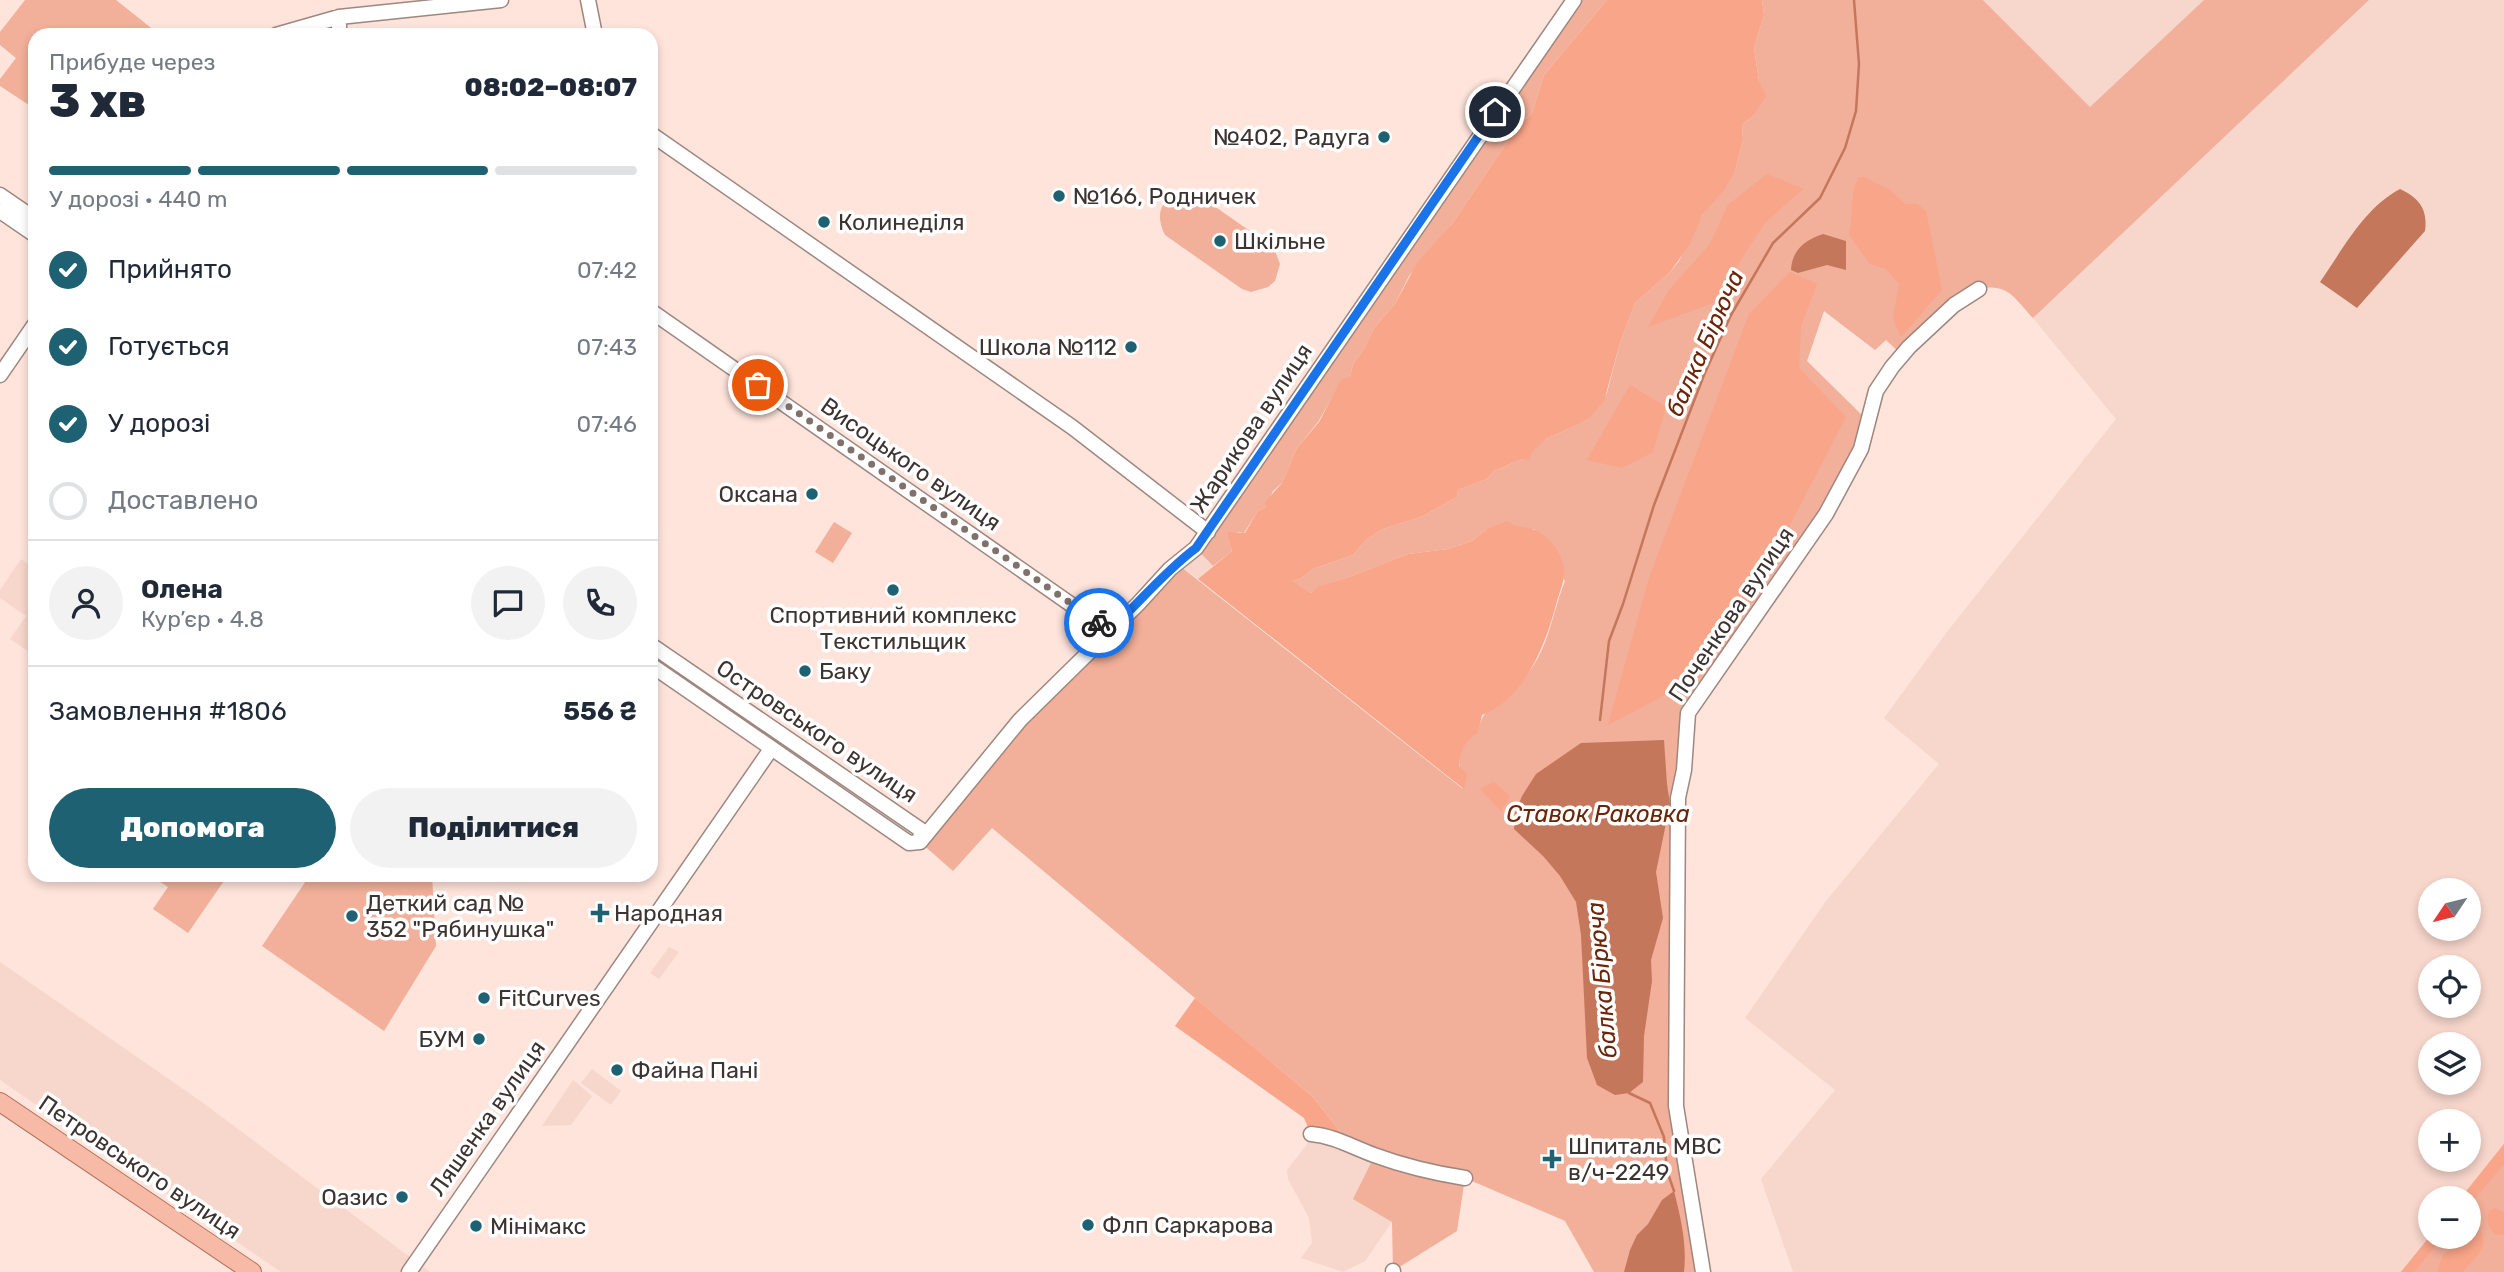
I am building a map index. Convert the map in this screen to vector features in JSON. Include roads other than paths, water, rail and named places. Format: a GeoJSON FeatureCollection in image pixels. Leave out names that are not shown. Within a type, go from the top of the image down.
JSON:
{"type":"FeatureCollection","features":[{"type":"Feature","properties":{"kind":"main road","name":"Петровського вулиця"},"geometry":{"type":"LineString","coordinates":[[0,1102],[253,1272]]}},
{"type":"Feature","properties":{"kind":"street"},"geometry":{"type":"LineString","coordinates":[[300,28],[339,17],[501,0]]}},
{"type":"Feature","properties":{"kind":"street"},"geometry":{"type":"LineString","coordinates":[[589,0],[594,28]]}},
{"type":"Feature","properties":{"kind":"street","name":"Жарикова вулиця"},"geometry":{"type":"LineString","coordinates":[[920,842],[1020,720],[1170,569],[1196,548],[1574,0]]}},
{"type":"Feature","properties":{"kind":"street"},"geometry":{"type":"LineString","coordinates":[[339,17],[339,28]]}},
{"type":"Feature","properties":{"kind":"street"},"geometry":{"type":"LineString","coordinates":[[658,139],[1072,427],[1208,532]]}},
{"type":"Feature","properties":{"kind":"street"},"geometry":{"type":"LineString","coordinates":[[0,195],[28,214]]}},
{"type":"Feature","properties":{"kind":"street"},"geometry":{"type":"LineString","coordinates":[[0,211],[28,230]]}},
{"type":"Feature","properties":{"kind":"street","name":"Поченкова вулиця"},"geometry":{"type":"LineString","coordinates":[[1703,1272],[1676,1106],[1678,798],[1684,770],[1688,713],[1826,514],[1861,449],[1876,391],[1892,367],[1909,347],[1954,305],[1979,289]]}},
{"type":"Feature","properties":{"kind":"street","name":"Висоцького вулиця"},"geometry":{"type":"LineString","coordinates":[[658,316],[1109,631]]}},
{"type":"Feature","properties":{"kind":"street"},"geometry":{"type":"LineString","coordinates":[[0,375],[28,334]]}},
{"type":"Feature","properties":{"kind":"street","name":"Островського вулиця"},"geometry":{"type":"LineString","coordinates":[[658,650],[921,830],[920,842],[909,843],[658,670]]}},
{"type":"Feature","properties":{"kind":"street","name":"Ляшенка вулиця"},"geometry":{"type":"LineString","coordinates":[[409,1272],[771,749]]}},
{"type":"Feature","properties":{"kind":"street"},"geometry":{"type":"LineString","coordinates":[[1311,1134],[1330,1135],[1375,1155],[1430,1173],[1465,1178]]}},
{"type":"Feature","properties":{"kind":"water"},"geometry":{"type":"Polygon","coordinates":[[[2400,189],[2421,205],[2425,216],[2425,231],[2357,308],[2320,282],[2365,218],[2387,197],[2400,189]]]}},
{"type":"Feature","properties":{"kind":"water"},"geometry":{"type":"Polygon","coordinates":[[[1823,234],[1846,241],[1846,270],[1827,265],[1798,273],[1791,270],[1797,251],[1811,239],[1823,234]]]}},
{"type":"Feature","properties":{"kind":"water","name":"Ставок Раковка"},"geometry":{"type":"Polygon","coordinates":[[[1664,740],[1670,804],[1656,872],[1663,918],[1651,960],[1652,981],[1644,1036],[1643,1082],[1629,1093],[1615,1095],[1597,1085],[1587,1058],[1581,935],[1576,902],[1544,857],[1514,829],[1515,813],[1536,774],[1581,743],[1664,740]]]}},
{"type":"Feature","properties":{"kind":"water"},"geometry":{"type":"Polygon","coordinates":[[[1674,1191],[1684,1241],[1684,1272],[1624,1272],[1637,1235],[1648,1224],[1662,1200],[1674,1191]]]}},
{"type":"Feature","properties":{"kind":"waterway","name":"балка Бірюча"},"geometry":{"type":"LineString","coordinates":[[1600,720],[1609,641],[1654,505],[1704,375],[1731,315],[1773,243],[1820,198],[1845,148],[1856,111],[1859,64],[1854,0]]}},
{"type":"Feature","properties":{"kind":"waterway","name":"балка Бірюча"},"geometry":{"type":"LineString","coordinates":[[1629,1093],[1650,1103],[1664,1137],[1667,1171],[1674,1191]]}},
{"type":"Feature","properties":{"kind":"place","name":"№402, Радуга"},"geometry":{"type":"Point","coordinates":[1384,137]}},
{"type":"Feature","properties":{"kind":"place","name":"№166, Родничек"},"geometry":{"type":"Point","coordinates":[1059,196]}},
{"type":"Feature","properties":{"kind":"place","name":"Колинеділя"},"geometry":{"type":"Point","coordinates":[824,222]}},
{"type":"Feature","properties":{"kind":"place","name":"Шкільне"},"geometry":{"type":"Point","coordinates":[1220,241]}},
{"type":"Feature","properties":{"kind":"place","name":"Школа №112"},"geometry":{"type":"Point","coordinates":[1131,347]}},
{"type":"Feature","properties":{"kind":"place","name":"Оксана"},"geometry":{"type":"Point","coordinates":[812,494]}},
{"type":"Feature","properties":{"kind":"place","name":"Спортивний комплекс Текстильщик"},"geometry":{"type":"Point","coordinates":[893,590]}},
{"type":"Feature","properties":{"kind":"place","name":"Баку"},"geometry":{"type":"Point","coordinates":[805,671]}},
{"type":"Feature","properties":{"kind":"place","name":"Народная"},"geometry":{"type":"Point","coordinates":[600,913]}},
{"type":"Feature","properties":{"kind":"place","name":"Деткий сад № 352 \"Рябинушка\""},"geometry":{"type":"Point","coordinates":[352,916]}},
{"type":"Feature","properties":{"kind":"place","name":"FitCurves"},"geometry":{"type":"Point","coordinates":[484,998]}},
{"type":"Feature","properties":{"kind":"place","name":"БУМ"},"geometry":{"type":"Point","coordinates":[479,1039]}},
{"type":"Feature","properties":{"kind":"place","name":"Файна Пані"},"geometry":{"type":"Point","coordinates":[617,1070]}},
{"type":"Feature","properties":{"kind":"place","name":"Шпиталь МВС в/ч-2249"},"geometry":{"type":"Point","coordinates":[1552,1159]}},
{"type":"Feature","properties":{"kind":"place","name":"Оазис"},"geometry":{"type":"Point","coordinates":[402,1197]}},
{"type":"Feature","properties":{"kind":"place","name":"Флп Саркарова"},"geometry":{"type":"Point","coordinates":[1088,1225]}},
{"type":"Feature","properties":{"kind":"place","name":"Мінімакс"},"geometry":{"type":"Point","coordinates":[476,1226]}}]}
